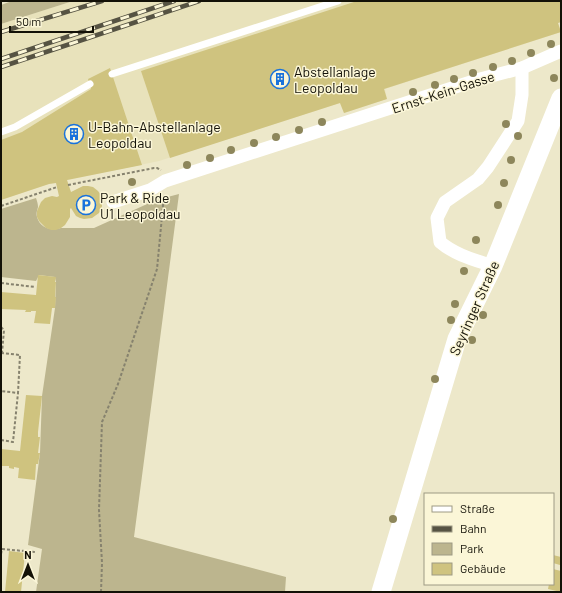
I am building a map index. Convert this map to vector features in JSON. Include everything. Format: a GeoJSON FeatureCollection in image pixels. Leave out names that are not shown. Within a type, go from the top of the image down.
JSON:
{"type":"FeatureCollection","features":[{"type":"Feature","properties":{"kind":"main road","name":"Seyringer Straße"},"geometry":{"type":"LineString","coordinates":[[381,592],[457,339],[493,266],[561,98]]}},
{"type":"Feature","properties":{"kind":"street","name":"Ernst-Kein-Gasse"},"geometry":{"type":"LineString","coordinates":[[113,202],[150,190],[165,181],[473,82],[522,68],[561,51]]}},
{"type":"Feature","properties":{"kind":"street"},"geometry":{"type":"LineString","coordinates":[[493,266],[446,248],[440,242],[437,218],[445,202],[478,179],[488,167],[518,121],[522,95],[522,68]]}},
{"type":"Feature","properties":{"kind":"lane"},"geometry":{"type":"LineString","coordinates":[[112,74],[338,1]]}},
{"type":"Feature","properties":{"kind":"lane"},"geometry":{"type":"LineString","coordinates":[[1,132],[15,128],[90,84]]}},
{"type":"Feature","properties":{"kind":"path"},"geometry":{"type":"LineString","coordinates":[[68,185],[157,168],[162,172],[165,181],[157,269],[118,384],[102,422],[99,510],[102,563],[101,592]]}},
{"type":"Feature","properties":{"kind":"path"},"geometry":{"type":"LineString","coordinates":[[1,206],[57,187]]}},
{"type":"Feature","properties":{"kind":"path"},"geometry":{"type":"LineString","coordinates":[[1,283],[35,287]]}},
{"type":"Feature","properties":{"kind":"path"},"geometry":{"type":"LineString","coordinates":[[1,327],[4,330],[2,353],[20,355],[13,442],[1,440]]}},
{"type":"Feature","properties":{"kind":"path"},"geometry":{"type":"LineString","coordinates":[[1,391],[18,393]]}},
{"type":"Feature","properties":{"kind":"path"},"geometry":{"type":"LineString","coordinates":[[1,554],[1,549],[35,552]]}},
{"type":"Feature","properties":{"kind":"shaded area"},"geometry":{"type":"Polygon","coordinates":[[[73,1],[561,1],[561,22],[558,23],[561,32],[385,89],[387,99],[344,113],[340,103],[159,161],[49,184],[1,200],[1,24],[73,1]]]}},
{"type":"Feature","properties":{"kind":"green space"},"geometry":{"type":"Polygon","coordinates":[[[12,1],[73,1],[1,24],[1,5],[12,1]]]}},
{"type":"Feature","properties":{"kind":"green space"},"geometry":{"type":"Polygon","coordinates":[[[179,194],[134,537],[286,577],[285,592],[36,592],[42,549],[28,545],[40,453],[42,396],[55,308],[56,282],[55,277],[39,275],[36,281],[1,277],[1,209],[36,198],[38,206],[38,221],[46,228],[94,228],[156,200],[179,194]]]}},
{"type":"Feature","properties":{"kind":"building","name":"Abstellanlage Leopoldau"},"geometry":{"type":"Polygon","coordinates":[[[357,1],[561,1],[561,22],[558,23],[561,32],[384,89],[387,99],[344,113],[340,103],[170,158],[141,71],[357,1]]]}},
{"type":"Feature","properties":{"kind":"building","name":"U-Bahn-Abstellanlage Leopoldau"},"geometry":{"type":"Polygon","coordinates":[[[110,68],[142,165],[67,180],[71,192],[83,186],[93,187],[98,191],[102,200],[101,210],[92,218],[84,219],[76,216],[71,208],[70,217],[65,225],[56,230],[51,230],[46,228],[39,221],[37,211],[41,202],[45,198],[59,196],[56,183],[1,200],[1,140],[22,132],[91,89],[88,79],[110,68]]]}},
{"type":"Feature","properties":{"kind":"building"},"geometry":{"type":"Polygon","coordinates":[[[38,275],[56,277],[55,308],[52,308],[50,324],[34,323],[36,311],[25,312],[26,310],[1,309],[1,292],[36,295],[38,275]]]}},
{"type":"Feature","properties":{"kind":"building"},"geometry":{"type":"Polygon","coordinates":[[[26,395],[42,396],[38,432],[38,437],[40,437],[38,453],[40,453],[38,464],[36,464],[35,480],[18,478],[19,468],[14,467],[14,469],[9,468],[9,466],[1,466],[1,449],[20,451],[26,395]]]}},
{"type":"Feature","properties":{"kind":"building"},"geometry":{"type":"Polygon","coordinates":[[[9,551],[25,553],[21,592],[5,592],[9,551]]]}},
{"type":"Feature","properties":{"kind":"building"},"geometry":{"type":"Polygon","coordinates":[[[554,555],[561,557],[560,565],[554,563],[554,555]]]}},
{"type":"Feature","properties":{"kind":"building"},"geometry":{"type":"Polygon","coordinates":[[[554,569],[561,571],[561,592],[548,589],[549,585],[554,585],[554,569]]]}},
{"type":"Feature","properties":{"kind":"railway"},"geometry":{"type":"LineString","coordinates":[[1,32],[102,1]]}},
{"type":"Feature","properties":{"kind":"railway"},"geometry":{"type":"LineString","coordinates":[[1,59],[174,1]]}},
{"type":"Feature","properties":{"kind":"railway"},"geometry":{"type":"LineString","coordinates":[[1,67],[199,1]]}},
{"type":"Feature","properties":{"kind":"place","name":"Abstellanlage Leopoldau"},"geometry":{"type":"Point","coordinates":[280,79]}},
{"type":"Feature","properties":{"kind":"place","name":"U-Bahn-Abstellanlage Leopoldau"},"geometry":{"type":"Point","coordinates":[74,134]}},
{"type":"Feature","properties":{"kind":"place","name":"Park & Ride U1 Leopoldau"},"geometry":{"type":"Point","coordinates":[86,205]}}]}
